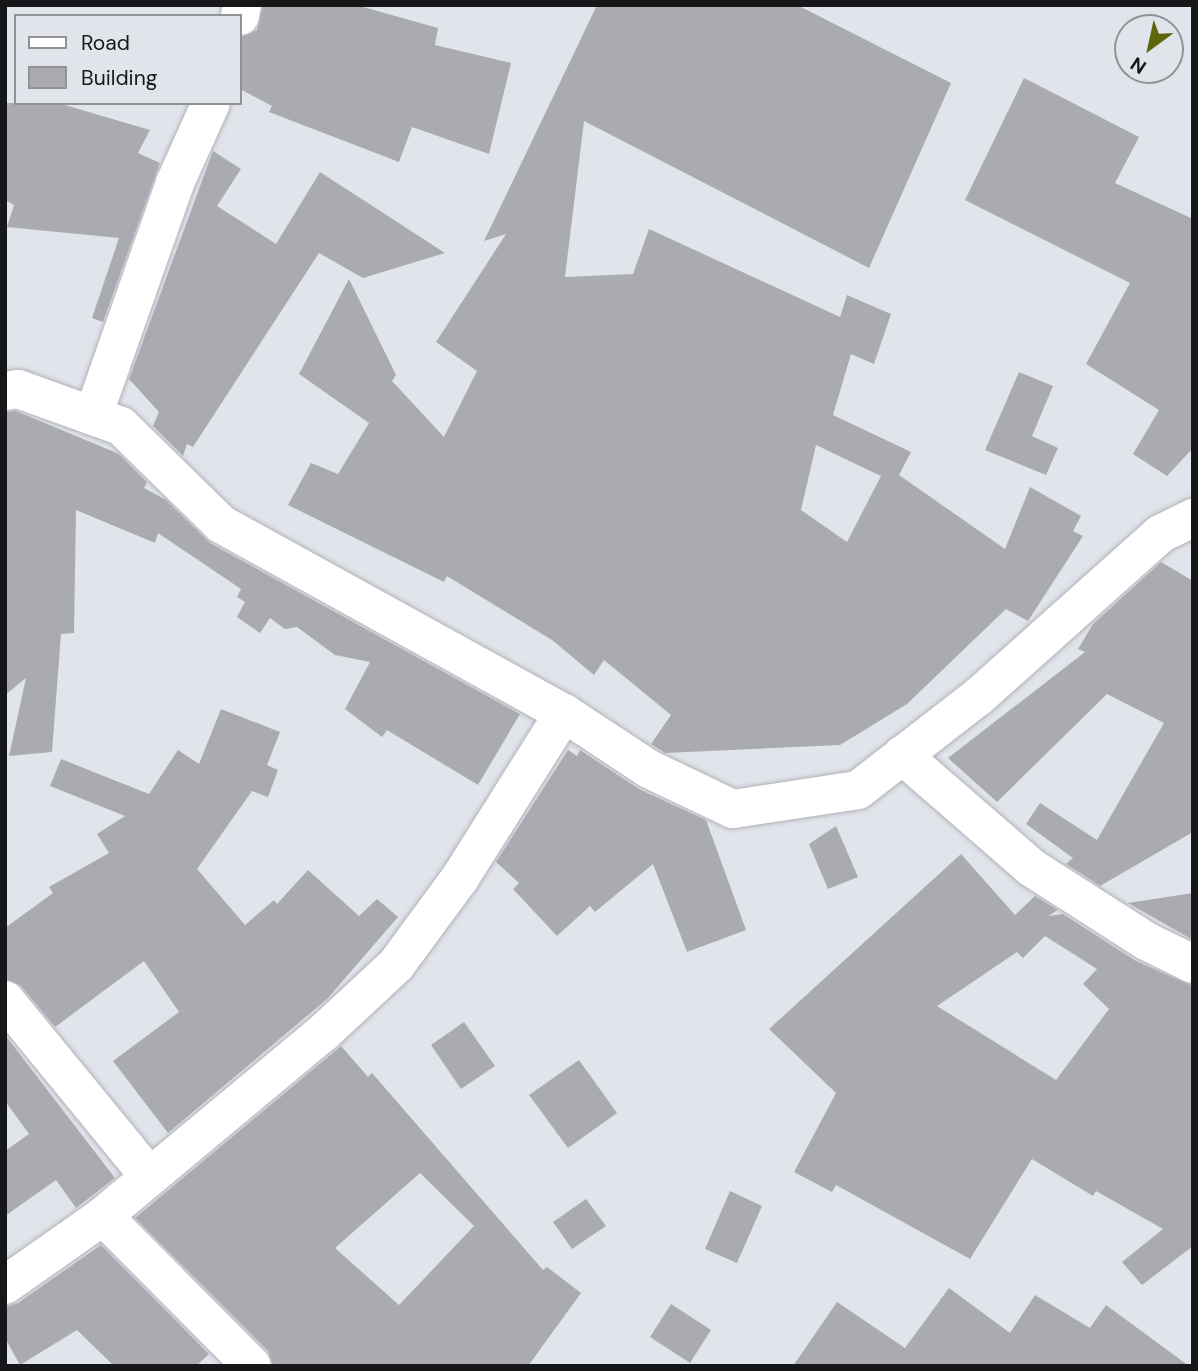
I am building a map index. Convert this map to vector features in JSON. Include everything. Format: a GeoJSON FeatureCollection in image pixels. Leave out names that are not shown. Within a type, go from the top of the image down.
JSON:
{"type":"FeatureCollection","features":[{"type":"Feature","properties":{"kind":"street"},"geometry":{"type":"LineString","coordinates":[[93,416],[175,183],[210,105]]}},
{"type":"Feature","properties":{"kind":"street"},"geometry":{"type":"LineString","coordinates":[[5,391],[18,389],[121,426],[221,524],[564,713],[649,769],[733,809],[859,790],[978,697],[1160,534],[1193,517]]}},
{"type":"Feature","properties":{"kind":"street"},"geometry":{"type":"LineString","coordinates":[[5,1285],[103,1216],[323,1033],[396,965],[460,878],[564,713]]}},
{"type":"Feature","properties":{"kind":"street"},"geometry":{"type":"LineString","coordinates":[[902,755],[1032,868],[1146,941],[1193,964]]}},
{"type":"Feature","properties":{"kind":"street"},"geometry":{"type":"LineString","coordinates":[[5,1000],[149,1176]]}},
{"type":"Feature","properties":{"kind":"street"},"geometry":{"type":"LineString","coordinates":[[103,1216],[252,1366]]}},
{"type":"Feature","properties":{"kind":"building"},"geometry":{"type":"Polygon","coordinates":[[[263,5],[356,5],[438,28],[435,45],[511,63],[489,154],[412,127],[399,162],[269,112],[272,106],[242,90],[242,36],[257,30],[263,5]]]}},
{"type":"Feature","properties":{"kind":"building"},"geometry":{"type":"Polygon","coordinates":[[[597,5],[797,5],[951,83],[869,268],[584,121],[565,277],[633,274],[649,229],[840,317],[847,295],[891,314],[874,364],[851,354],[833,415],[911,452],[899,475],[1005,549],[1030,487],[1081,516],[1073,531],[1083,536],[1028,621],[1006,609],[907,704],[840,745],[665,753],[651,744],[671,715],[604,660],[594,675],[552,640],[447,576],[444,582],[288,505],[311,463],[338,474],[369,423],[299,374],[349,279],[396,375],[392,381],[444,437],[477,371],[436,342],[506,234],[484,241],[597,5]],[[816,445],[801,510],[847,542],[881,476],[816,445]]]}},
{"type":"Feature","properties":{"kind":"building"},"geometry":{"type":"Polygon","coordinates":[[[1024,78],[1139,137],[1115,183],[1193,219],[1193,448],[1167,476],[1133,454],[1159,410],[1086,364],[1130,283],[965,200],[1024,78]]]}},
{"type":"Feature","properties":{"kind":"building"},"geometry":{"type":"Polygon","coordinates":[[[5,103],[65,105],[150,130],[138,153],[160,163],[103,322],[92,318],[119,238],[7,227],[14,205],[5,200],[5,103]]]}},
{"type":"Feature","properties":{"kind":"building"},"geometry":{"type":"Polygon","coordinates":[[[213,151],[241,169],[217,206],[276,244],[320,172],[445,253],[363,278],[319,253],[193,447],[187,444],[183,456],[153,426],[159,412],[129,379],[213,151]]]}},
{"type":"Feature","properties":{"kind":"building"},"geometry":{"type":"Polygon","coordinates":[[[1019,372],[1053,386],[1032,436],[1058,448],[1046,475],[985,450],[1019,372]]]}},
{"type":"Feature","properties":{"kind":"building"},"geometry":{"type":"Polygon","coordinates":[[[16,411],[119,454],[147,482],[144,488],[166,500],[210,543],[520,714],[478,785],[387,730],[382,737],[345,709],[370,662],[335,655],[297,627],[285,629],[270,618],[260,633],[237,617],[245,602],[237,597],[241,589],[158,533],[155,543],[76,510],[74,633],[61,634],[52,752],[9,756],[26,678],[5,695],[5,412],[16,411]]]}},
{"type":"Feature","properties":{"kind":"building"},"geometry":{"type":"Polygon","coordinates":[[[1161,562],[1193,581],[1193,832],[1100,886],[1066,864],[1073,858],[1026,824],[1040,803],[1097,840],[1164,723],[1107,694],[997,802],[948,758],[1085,652],[1078,649],[1093,624],[1161,562]]]}},
{"type":"Feature","properties":{"kind":"building"},"geometry":{"type":"Polygon","coordinates":[[[221,709],[280,732],[267,765],[278,770],[268,797],[252,791],[197,869],[245,925],[274,900],[277,904],[308,870],[359,916],[377,899],[398,917],[327,999],[168,1133],[113,1061],[179,1012],[144,961],[55,1027],[21,986],[5,979],[5,928],[53,893],[49,887],[109,853],[97,834],[125,816],[50,786],[61,759],[149,794],[178,750],[199,764],[221,709]]]}},
{"type":"Feature","properties":{"kind":"building"},"geometry":{"type":"Polygon","coordinates":[[[568,750],[577,756],[580,750],[639,789],[706,820],[746,930],[687,952],[653,864],[595,912],[590,906],[557,936],[513,889],[519,883],[496,862],[568,750]]]}},
{"type":"Feature","properties":{"kind":"building"},"geometry":{"type":"Polygon","coordinates":[[[836,826],[858,877],[828,889],[809,844],[836,826]]]}},
{"type":"Feature","properties":{"kind":"building"},"geometry":{"type":"Polygon","coordinates":[[[961,854],[1015,915],[1035,896],[1058,910],[1048,916],[1063,914],[1136,961],[1193,986],[1193,1246],[1142,1285],[1122,1262],[1163,1229],[1096,1191],[1093,1196],[1032,1159],[970,1259],[836,1185],[832,1192],[794,1172],[836,1093],[769,1029],[961,854]],[[1045,936],[1023,958],[1017,952],[937,1006],[1056,1080],[1109,1009],[1083,984],[1097,969],[1045,936]]]}},
{"type":"Feature","properties":{"kind":"building"},"geometry":{"type":"Polygon","coordinates":[[[1193,893],[1193,940],[1128,903],[1193,893]]]}},
{"type":"Feature","properties":{"kind":"building"},"geometry":{"type":"Polygon","coordinates":[[[464,1022],[495,1066],[461,1089],[431,1045],[464,1022]]]}},
{"type":"Feature","properties":{"kind":"building"},"geometry":{"type":"Polygon","coordinates":[[[5,1035],[115,1178],[76,1208],[56,1180],[5,1216],[5,1151],[29,1134],[5,1101],[5,1035]]]}},
{"type":"Feature","properties":{"kind":"building"},"geometry":{"type":"Polygon","coordinates":[[[341,1046],[368,1077],[372,1073],[543,1270],[547,1267],[581,1293],[528,1366],[273,1366],[268,1351],[135,1218],[341,1046]],[[420,1173],[335,1248],[399,1305],[474,1226],[420,1173]]]}},
{"type":"Feature","properties":{"kind":"building"},"geometry":{"type":"Polygon","coordinates":[[[579,1060],[617,1113],[568,1148],[529,1095],[579,1060]]]}},
{"type":"Feature","properties":{"kind":"building"},"geometry":{"type":"Polygon","coordinates":[[[730,1191],[762,1206],[737,1263],[705,1249],[730,1191]]]}},
{"type":"Feature","properties":{"kind":"building"},"geometry":{"type":"Polygon","coordinates":[[[586,1199],[606,1226],[572,1249],[553,1222],[586,1199]]]}},
{"type":"Feature","properties":{"kind":"building"},"geometry":{"type":"Polygon","coordinates":[[[101,1245],[209,1354],[196,1366],[114,1366],[77,1330],[20,1365],[5,1338],[5,1307],[18,1303],[101,1245]]]}},
{"type":"Feature","properties":{"kind":"building"},"geometry":{"type":"Polygon","coordinates":[[[949,1288],[1010,1333],[1035,1295],[1090,1328],[1106,1305],[1189,1366],[793,1366],[837,1302],[905,1348],[949,1288]]]}},
{"type":"Feature","properties":{"kind":"building"},"geometry":{"type":"Polygon","coordinates":[[[671,1304],[711,1330],[690,1363],[650,1337],[671,1304]]]}}]}
